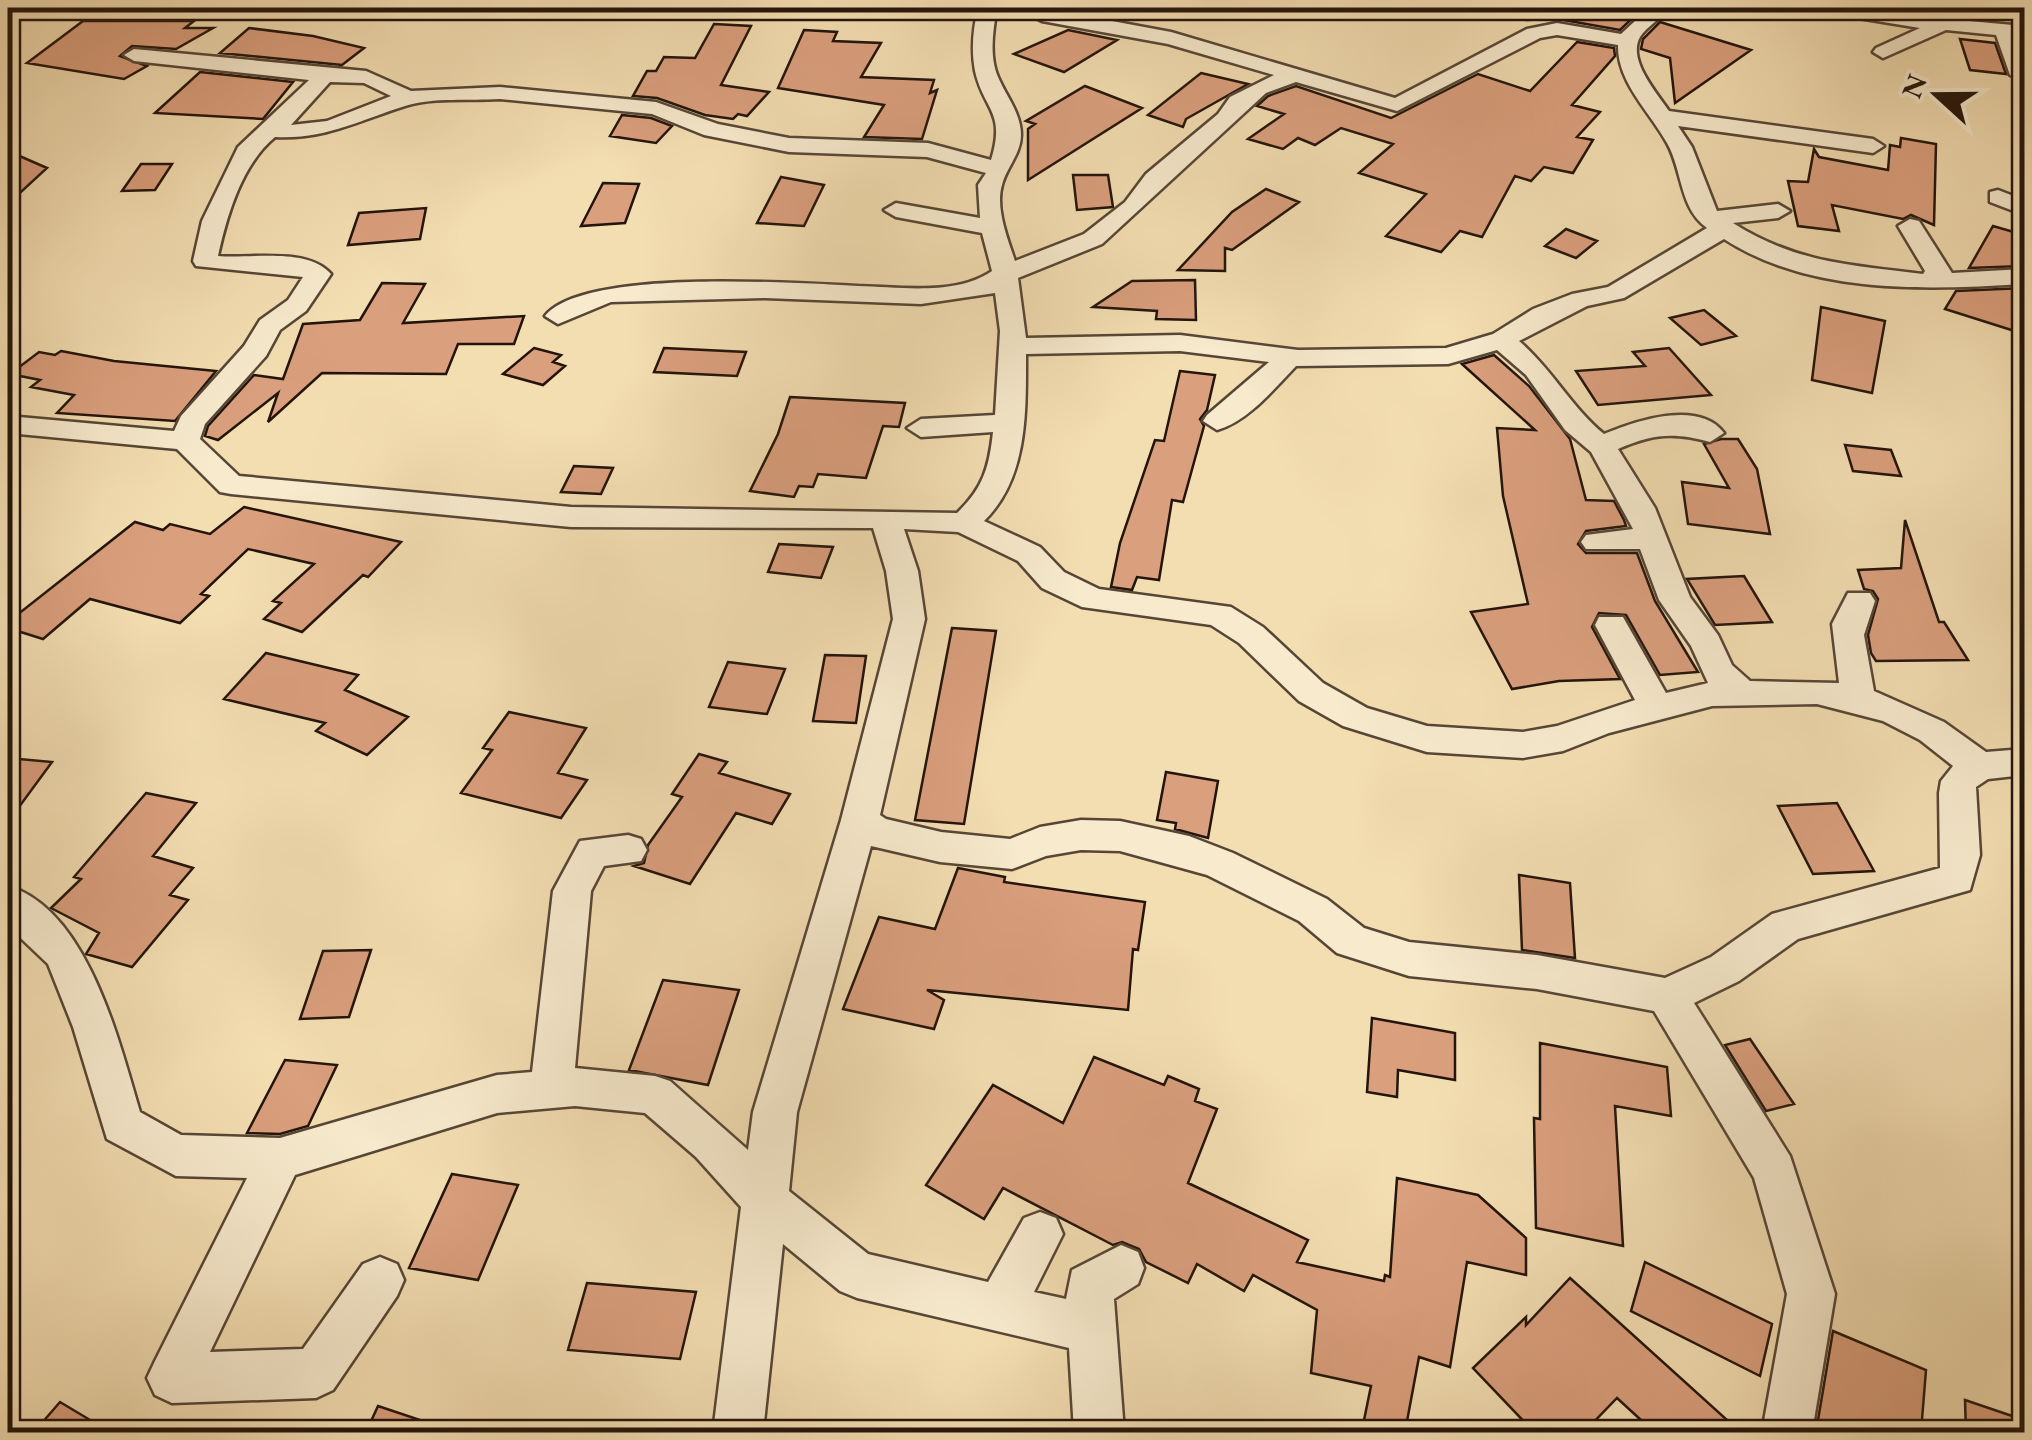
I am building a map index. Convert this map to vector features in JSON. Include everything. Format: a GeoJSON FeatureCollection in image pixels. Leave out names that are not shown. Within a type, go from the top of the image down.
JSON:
{"type":"FeatureCollection","features":[{"type":"Feature","properties":{"kind":"street"},"geometry":{"type":"LineString","coordinates":[[964,523],[988,500],[1004,471],[1012,385],[1004,274],[992,228],[990,185],[1000,170],[1010,135],[1003,105],[986,74],[982,38],[988,8],[1012,8]]}},
{"type":"Feature","properties":{"kind":"street"},"geometry":{"type":"LineString","coordinates":[[1026,8],[1049,18],[1171,38],[1397,105],[1534,32],[1557,30],[1629,41]]}},
{"type":"Feature","properties":{"kind":"street"},"geometry":{"type":"LineString","coordinates":[[1629,41],[1660,8]]}},
{"type":"Feature","properties":{"kind":"street"},"geometry":{"type":"LineString","coordinates":[[1834,8],[2014,31],[2020,75]]}},
{"type":"Feature","properties":{"kind":"street"},"geometry":{"type":"LineString","coordinates":[[1883,52],[1943,24]]}},
{"type":"Feature","properties":{"kind":"street"},"geometry":{"type":"LineString","coordinates":[[1629,41],[1633,73],[1681,146],[1696,197],[1716,224],[1758,250],[1804,266],[1928,282],[2017,282]]}},
{"type":"Feature","properties":{"kind":"street"},"geometry":{"type":"LineString","coordinates":[[134,55],[319,76],[369,75],[388,82],[406,98]]}},
{"type":"Feature","properties":{"kind":"street"},"geometry":{"type":"LineString","coordinates":[[558,316],[607,294],[765,290],[921,296],[962,294],[985,288],[1004,274],[1093,239],[1132,208],[1154,179],[1226,119],[1238,102],[1258,88],[1296,75]]}},
{"type":"Feature","properties":{"kind":"street"},"geometry":{"type":"LineString","coordinates":[[186,441],[191,422],[256,350],[269,326],[298,305],[318,274],[301,265],[229,268],[205,261],[214,221],[249,147],[308,96],[319,76]]}},
{"type":"Feature","properties":{"kind":"street"},"geometry":{"type":"LineString","coordinates":[[270,130],[305,132],[333,126],[406,98],[500,93],[656,108],[712,130],[788,145],[928,150],[1000,170]]}},
{"type":"Feature","properties":{"kind":"street"},"geometry":{"type":"LineString","coordinates":[[1662,117],[1873,146]]}},
{"type":"Feature","properties":{"kind":"street"},"geometry":{"type":"LineString","coordinates":[[1998,197],[2024,208]]}},
{"type":"Feature","properties":{"kind":"street"},"geometry":{"type":"LineString","coordinates":[[896,210],[992,228]]}},
{"type":"Feature","properties":{"kind":"street"},"geometry":{"type":"LineString","coordinates":[[1010,346],[1180,343],[1290,357],[1448,356],[1502,340],[1542,315],[1582,298],[1615,293],[1646,278],[1716,224],[1778,212]]}},
{"type":"Feature","properties":{"kind":"street"},"geometry":{"type":"LineString","coordinates":[[1910,226],[1938,272],[1928,282]]}},
{"type":"Feature","properties":{"kind":"street"},"geometry":{"type":"LineString","coordinates":[[1502,340],[1536,369],[1574,424],[1615,431],[1660,422],[1688,423],[1710,433]]}},
{"type":"Feature","properties":{"kind":"street"},"geometry":{"type":"LineString","coordinates":[[1217,421],[1260,388],[1290,357]]}},
{"type":"Feature","properties":{"kind":"street"},"geometry":{"type":"LineString","coordinates":[[921,428],[1007,423]]}},
{"type":"Feature","properties":{"kind":"street"},"geometry":{"type":"LineString","coordinates":[[8,425],[186,441],[231,485],[571,517],[885,518],[964,523],[1030,554],[1053,580],[1093,598],[1219,615],[1251,635],[1311,692],[1355,718],[1427,739],[1523,745],[1738,691],[1818,692],[1857,698],[1932,731],[1979,766]]}},
{"type":"Feature","properties":{"kind":"street"},"geometry":{"type":"LineString","coordinates":[[1615,431],[1649,538],[1675,600],[1706,643],[1718,672],[1738,691]]}},
{"type":"Feature","properties":{"kind":"street"},"geometry":{"type":"LineString","coordinates":[[738,1432],[775,1112],[860,820],[909,619],[902,570],[885,518]]}},
{"type":"Feature","properties":{"kind":"street"},"geometry":{"type":"LineString","coordinates":[[1597,542],[1649,538]]}},
{"type":"Feature","properties":{"kind":"street"},"geometry":{"type":"LineString","coordinates":[[1857,698],[1857,668],[1845,634],[1846,617],[1859,601]]}},
{"type":"Feature","properties":{"kind":"street"},"geometry":{"type":"LineString","coordinates":[[1611,625],[1658,710]]}},
{"type":"Feature","properties":{"kind":"street"},"geometry":{"type":"LineString","coordinates":[[860,820],[878,833],[908,836],[940,847],[1012,854],[1067,837],[1120,836],[1189,851],[1313,910],[1351,941],[1409,958],[1537,972],[1667,996],[1725,969],[1786,926],[1956,878],[1960,868],[1954,803],[1959,781],[1979,766],[2024,762]]}},
{"type":"Feature","properties":{"kind":"street"},"geometry":{"type":"LineString","coordinates":[[551,1090],[572,891],[593,852],[628,850]]}},
{"type":"Feature","properties":{"kind":"street"},"geometry":{"type":"LineString","coordinates":[[8,902],[64,954],[94,1027],[122,1125],[176,1156],[280,1159],[497,1094],[575,1087],[655,1095],[712,1142],[765,1200],[857,1275],[1090,1329]]}},
{"type":"Feature","properties":{"kind":"street"},"geometry":{"type":"LineString","coordinates":[[1667,996],[1774,1171],[1811,1294],[1787,1432]]}},
{"type":"Feature","properties":{"kind":"street"},"geometry":{"type":"LineString","coordinates":[[280,1159],[172,1378],[316,1372],[380,1280]]}},
{"type":"Feature","properties":{"kind":"street"},"geometry":{"type":"LineString","coordinates":[[1000,1308],[1040,1234]]}},
{"type":"Feature","properties":{"kind":"street"},"geometry":{"type":"LineString","coordinates":[[1098,1432],[1089,1287],[1121,1268]]}},
{"type":"Feature","properties":{"kind":"building"},"geometry":{"type":"Polygon","coordinates":[[[1529,8],[1643,8],[1620,30],[1558,19],[1527,20],[1529,8]]]}},
{"type":"Feature","properties":{"kind":"building"},"geometry":{"type":"Polygon","coordinates":[[[83,21],[194,21],[185,28],[213,28],[176,49],[132,46],[120,56],[147,66],[124,79],[27,63],[83,21]]]}},
{"type":"Feature","properties":{"kind":"building"},"geometry":{"type":"Polygon","coordinates":[[[1660,22],[1751,50],[1675,103],[1670,58],[1641,49],[1643,39],[1660,22]]]}},
{"type":"Feature","properties":{"kind":"building"},"geometry":{"type":"Polygon","coordinates":[[[714,24],[751,26],[721,85],[769,92],[747,116],[738,114],[733,119],[705,115],[657,98],[633,96],[647,71],[656,71],[664,57],[695,58],[714,24]]]}},
{"type":"Feature","properties":{"kind":"building"},"geometry":{"type":"Polygon","coordinates":[[[249,28],[313,36],[364,48],[342,65],[220,53],[249,28]]]}},
{"type":"Feature","properties":{"kind":"building"},"geometry":{"type":"Polygon","coordinates":[[[804,30],[837,32],[833,41],[881,43],[861,77],[934,80],[930,93],[937,90],[922,139],[864,137],[884,105],[778,88],[804,30]]]}},
{"type":"Feature","properties":{"kind":"building"},"geometry":{"type":"Polygon","coordinates":[[[1068,30],[1117,40],[1064,72],[1014,54],[1068,30]]]}},
{"type":"Feature","properties":{"kind":"building"},"geometry":{"type":"Polygon","coordinates":[[[1960,39],[1995,43],[2006,74],[1970,70],[1960,39]]]}},
{"type":"Feature","properties":{"kind":"building"},"geometry":{"type":"Polygon","coordinates":[[[1577,42],[1614,48],[1615,56],[1572,105],[1600,112],[1577,137],[1593,140],[1573,173],[1544,167],[1531,181],[1515,176],[1482,237],[1460,231],[1441,252],[1386,236],[1426,194],[1359,173],[1393,144],[1341,128],[1315,145],[1298,138],[1283,149],[1248,139],[1284,114],[1257,106],[1268,96],[1296,86],[1391,118],[1478,74],[1530,91],[1577,42]]]}},
{"type":"Feature","properties":{"kind":"building"},"geometry":{"type":"Polygon","coordinates":[[[200,72],[293,82],[263,119],[155,113],[200,72]]]}},
{"type":"Feature","properties":{"kind":"building"},"geometry":{"type":"Polygon","coordinates":[[[1201,73],[1248,84],[1186,119],[1183,127],[1148,115],[1201,73]]]}},
{"type":"Feature","properties":{"kind":"building"},"geometry":{"type":"Polygon","coordinates":[[[1085,86],[1142,108],[1028,180],[1028,129],[1035,124],[1026,121],[1085,86]]]}},
{"type":"Feature","properties":{"kind":"building"},"geometry":{"type":"Polygon","coordinates":[[[622,115],[651,118],[672,126],[656,143],[610,136],[622,115]]]}},
{"type":"Feature","properties":{"kind":"building"},"geometry":{"type":"Polygon","coordinates":[[[1901,138],[1936,144],[1934,225],[1911,215],[1903,219],[1832,205],[1839,231],[1798,226],[1788,181],[1808,182],[1814,149],[1819,157],[1888,170],[1890,145],[1900,147],[1901,138]]]}},
{"type":"Feature","properties":{"kind":"building"},"geometry":{"type":"Polygon","coordinates":[[[8,151],[47,168],[8,204],[8,151]]]}},
{"type":"Feature","properties":{"kind":"building"},"geometry":{"type":"Polygon","coordinates":[[[141,164],[172,164],[155,190],[122,191],[141,164]]]}},
{"type":"Feature","properties":{"kind":"building"},"geometry":{"type":"Polygon","coordinates":[[[1073,175],[1108,175],[1113,207],[1077,210],[1073,175]]]}},
{"type":"Feature","properties":{"kind":"building"},"geometry":{"type":"Polygon","coordinates":[[[781,177],[824,185],[804,226],[757,223],[781,177]]]}},
{"type":"Feature","properties":{"kind":"building"},"geometry":{"type":"Polygon","coordinates":[[[603,183],[639,184],[625,223],[581,226],[603,183]]]}},
{"type":"Feature","properties":{"kind":"building"},"geometry":{"type":"Polygon","coordinates":[[[1266,189],[1299,202],[1232,250],[1225,248],[1225,271],[1178,270],[1232,212],[1266,189]]]}},
{"type":"Feature","properties":{"kind":"building"},"geometry":{"type":"Polygon","coordinates":[[[426,208],[420,239],[348,245],[359,213],[426,208]]]}},
{"type":"Feature","properties":{"kind":"building"},"geometry":{"type":"Polygon","coordinates":[[[1993,226],[2024,235],[2024,266],[1969,268],[1993,226]]]}},
{"type":"Feature","properties":{"kind":"building"},"geometry":{"type":"Polygon","coordinates":[[[1566,229],[1597,241],[1576,258],[1545,246],[1566,229]]]}},
{"type":"Feature","properties":{"kind":"building"},"geometry":{"type":"Polygon","coordinates":[[[1195,280],[1196,320],[1156,319],[1157,311],[1093,307],[1132,281],[1195,280]]]}},
{"type":"Feature","properties":{"kind":"building"},"geometry":{"type":"Polygon","coordinates":[[[382,283],[425,284],[403,323],[524,316],[514,344],[458,344],[446,374],[322,373],[268,422],[278,393],[218,440],[205,436],[208,426],[254,375],[283,379],[303,324],[360,320],[382,283]]]}},
{"type":"Feature","properties":{"kind":"building"},"geometry":{"type":"Polygon","coordinates":[[[2024,288],[2024,334],[1945,309],[1956,291],[2024,288]]]}},
{"type":"Feature","properties":{"kind":"building"},"geometry":{"type":"Polygon","coordinates":[[[1821,307],[1885,321],[1872,393],[1812,380],[1821,307]]]}},
{"type":"Feature","properties":{"kind":"building"},"geometry":{"type":"Polygon","coordinates":[[[1704,310],[1736,336],[1701,345],[1670,318],[1704,310]]]}},
{"type":"Feature","properties":{"kind":"building"},"geometry":{"type":"Polygon","coordinates":[[[534,348],[561,355],[553,362],[565,366],[543,385],[503,374],[534,348]]]}},
{"type":"Feature","properties":{"kind":"building"},"geometry":{"type":"Polygon","coordinates":[[[664,348],[746,352],[737,376],[654,372],[664,348]]]}},
{"type":"Feature","properties":{"kind":"building"},"geometry":{"type":"Polygon","coordinates":[[[1669,348],[1711,395],[1598,405],[1576,371],[1645,366],[1633,352],[1669,348]]]}},
{"type":"Feature","properties":{"kind":"building"},"geometry":{"type":"Polygon","coordinates":[[[61,351],[114,361],[216,371],[175,421],[57,413],[74,395],[31,387],[40,380],[10,374],[39,352],[55,355],[61,351]]]}},
{"type":"Feature","properties":{"kind":"building"},"geometry":{"type":"Polygon","coordinates":[[[1494,355],[1529,386],[1570,439],[1586,500],[1614,501],[1624,520],[1626,526],[1586,531],[1578,544],[1586,553],[1637,553],[1655,601],[1698,672],[1660,675],[1626,615],[1599,613],[1592,627],[1620,679],[1559,681],[1512,689],[1471,612],[1528,604],[1503,496],[1497,428],[1535,430],[1462,364],[1494,355]]]}},
{"type":"Feature","properties":{"kind":"building"},"geometry":{"type":"Polygon","coordinates":[[[1180,371],[1215,375],[1207,410],[1200,419],[1204,426],[1183,502],[1172,500],[1159,580],[1137,577],[1132,590],[1111,587],[1120,543],[1155,440],[1164,441],[1180,371]]]}},
{"type":"Feature","properties":{"kind":"building"},"geometry":{"type":"Polygon","coordinates":[[[790,397],[905,403],[899,427],[883,426],[866,478],[818,474],[813,487],[799,486],[794,497],[750,491],[778,434],[790,397]]]}},
{"type":"Feature","properties":{"kind":"building"},"geometry":{"type":"Polygon","coordinates":[[[1738,439],[1757,469],[1770,534],[1688,524],[1682,482],[1729,488],[1704,444],[1738,439]]]}},
{"type":"Feature","properties":{"kind":"building"},"geometry":{"type":"Polygon","coordinates":[[[1845,445],[1891,450],[1901,476],[1853,471],[1845,445]]]}},
{"type":"Feature","properties":{"kind":"building"},"geometry":{"type":"Polygon","coordinates":[[[574,466],[613,468],[601,494],[561,492],[574,466]]]}},
{"type":"Feature","properties":{"kind":"building"},"geometry":{"type":"Polygon","coordinates":[[[244,507],[401,542],[368,577],[363,575],[302,632],[264,619],[281,603],[273,601],[314,564],[248,549],[201,594],[209,596],[180,623],[90,599],[43,639],[8,628],[8,622],[135,522],[163,530],[170,524],[210,534],[244,507]]]}},
{"type":"Feature","properties":{"kind":"building"},"geometry":{"type":"Polygon","coordinates":[[[1905,520],[1939,622],[1944,622],[1968,660],[1876,661],[1871,653],[1868,635],[1878,599],[1873,591],[1864,589],[1858,570],[1901,568],[1905,520]]]}},
{"type":"Feature","properties":{"kind":"building"},"geometry":{"type":"Polygon","coordinates":[[[779,544],[833,547],[821,578],[768,572],[779,544]]]}},
{"type":"Feature","properties":{"kind":"building"},"geometry":{"type":"Polygon","coordinates":[[[1744,576],[1772,622],[1715,625],[1687,579],[1744,576]]]}},
{"type":"Feature","properties":{"kind":"building"},"geometry":{"type":"Polygon","coordinates":[[[952,628],[996,631],[964,824],[915,820],[952,628]]]}},
{"type":"Feature","properties":{"kind":"building"},"geometry":{"type":"Polygon","coordinates":[[[266,653],[358,675],[345,690],[408,717],[367,755],[316,731],[325,723],[224,699],[266,653]]]}},
{"type":"Feature","properties":{"kind":"building"},"geometry":{"type":"Polygon","coordinates":[[[825,655],[866,656],[856,723],[813,721],[825,655]]]}},
{"type":"Feature","properties":{"kind":"building"},"geometry":{"type":"Polygon","coordinates":[[[728,662],[785,669],[767,714],[709,707],[728,662]]]}},
{"type":"Feature","properties":{"kind":"building"},"geometry":{"type":"Polygon","coordinates":[[[509,712],[586,728],[558,773],[587,780],[561,818],[461,793],[492,750],[483,748],[509,712]]]}},
{"type":"Feature","properties":{"kind":"building"},"geometry":{"type":"Polygon","coordinates":[[[699,754],[727,762],[719,773],[790,794],[772,824],[736,813],[690,884],[634,866],[644,863],[648,845],[682,797],[672,794],[699,754]]]}},
{"type":"Feature","properties":{"kind":"building"},"geometry":{"type":"Polygon","coordinates":[[[8,758],[52,762],[8,822],[8,758]]]}},
{"type":"Feature","properties":{"kind":"building"},"geometry":{"type":"Polygon","coordinates":[[[1166,772],[1218,781],[1208,838],[1175,829],[1176,823],[1157,820],[1166,772]]]}},
{"type":"Feature","properties":{"kind":"building"},"geometry":{"type":"Polygon","coordinates":[[[146,793],[196,803],[153,856],[193,868],[170,895],[188,900],[132,967],[86,954],[99,933],[51,908],[81,879],[74,877],[146,793]]]}},
{"type":"Feature","properties":{"kind":"building"},"geometry":{"type":"Polygon","coordinates":[[[1837,803],[1874,871],[1813,874],[1778,806],[1837,803]]]}},
{"type":"Feature","properties":{"kind":"building"},"geometry":{"type":"Polygon","coordinates":[[[958,868],[1005,877],[1004,882],[1145,902],[1138,950],[1133,949],[1128,1010],[927,990],[944,1000],[934,1029],[843,1009],[879,917],[935,929],[958,868]]]}},
{"type":"Feature","properties":{"kind":"building"},"geometry":{"type":"Polygon","coordinates":[[[1519,875],[1570,883],[1575,958],[1522,950],[1519,875]]]}},
{"type":"Feature","properties":{"kind":"building"},"geometry":{"type":"Polygon","coordinates":[[[371,950],[349,1017],[300,1019],[323,951],[371,950]]]}},
{"type":"Feature","properties":{"kind":"building"},"geometry":{"type":"Polygon","coordinates":[[[663,980],[739,990],[708,1085],[629,1070],[663,980]]]}},
{"type":"Feature","properties":{"kind":"building"},"geometry":{"type":"Polygon","coordinates":[[[1372,1018],[1455,1033],[1455,1080],[1398,1070],[1397,1097],[1367,1092],[1372,1018]]]}},
{"type":"Feature","properties":{"kind":"building"},"geometry":{"type":"Polygon","coordinates":[[[1750,1039],[1794,1104],[1766,1111],[1725,1045],[1750,1039]]]}},
{"type":"Feature","properties":{"kind":"building"},"geometry":{"type":"Polygon","coordinates":[[[1540,1043],[1667,1067],[1671,1116],[1615,1106],[1623,1246],[1536,1228],[1534,1118],[1540,1119],[1540,1043]]]}},
{"type":"Feature","properties":{"kind":"building"},"geometry":{"type":"Polygon","coordinates":[[[1094,1057],[1164,1085],[1168,1076],[1199,1089],[1195,1101],[1217,1109],[1188,1183],[1308,1240],[1297,1262],[1384,1281],[1385,1275],[1390,1277],[1397,1178],[1478,1195],[1526,1238],[1526,1275],[1467,1262],[1450,1367],[1419,1357],[1405,1432],[1383,1432],[1363,1425],[1371,1386],[1311,1373],[1317,1310],[1253,1275],[1244,1291],[1197,1264],[1188,1283],[1146,1262],[1139,1249],[1122,1242],[1113,1245],[1003,1188],[984,1219],[926,1185],[993,1085],[1063,1123],[1094,1057]]]}},
{"type":"Feature","properties":{"kind":"building"},"geometry":{"type":"Polygon","coordinates":[[[285,1060],[337,1065],[308,1126],[280,1134],[247,1133],[285,1060]]]}},
{"type":"Feature","properties":{"kind":"building"},"geometry":{"type":"Polygon","coordinates":[[[452,1174],[518,1185],[478,1280],[409,1268],[452,1174]]]}},
{"type":"Feature","properties":{"kind":"building"},"geometry":{"type":"Polygon","coordinates":[[[1645,1262],[1772,1324],[1760,1376],[1631,1311],[1645,1262]]]}},
{"type":"Feature","properties":{"kind":"building"},"geometry":{"type":"Polygon","coordinates":[[[1570,1278],[1726,1419],[1715,1432],[1654,1432],[1617,1398],[1584,1432],[1534,1432],[1473,1368],[1526,1317],[1526,1325],[1570,1278]]]}},
{"type":"Feature","properties":{"kind":"building"},"geometry":{"type":"Polygon","coordinates":[[[587,1283],[696,1292],[680,1359],[568,1350],[587,1283]]]}},
{"type":"Feature","properties":{"kind":"building"},"geometry":{"type":"Polygon","coordinates":[[[1833,1331],[1926,1370],[1921,1432],[1816,1432],[1833,1331]]]}},
{"type":"Feature","properties":{"kind":"building"},"geometry":{"type":"Polygon","coordinates":[[[1965,1400],[2024,1420],[2024,1432],[1966,1432],[1965,1400]]]}},
{"type":"Feature","properties":{"kind":"building"},"geometry":{"type":"Polygon","coordinates":[[[60,1402],[110,1432],[34,1432],[60,1402]]]}},
{"type":"Feature","properties":{"kind":"building"},"geometry":{"type":"Polygon","coordinates":[[[378,1406],[444,1428],[443,1432],[366,1432],[378,1406]]]}}]}
